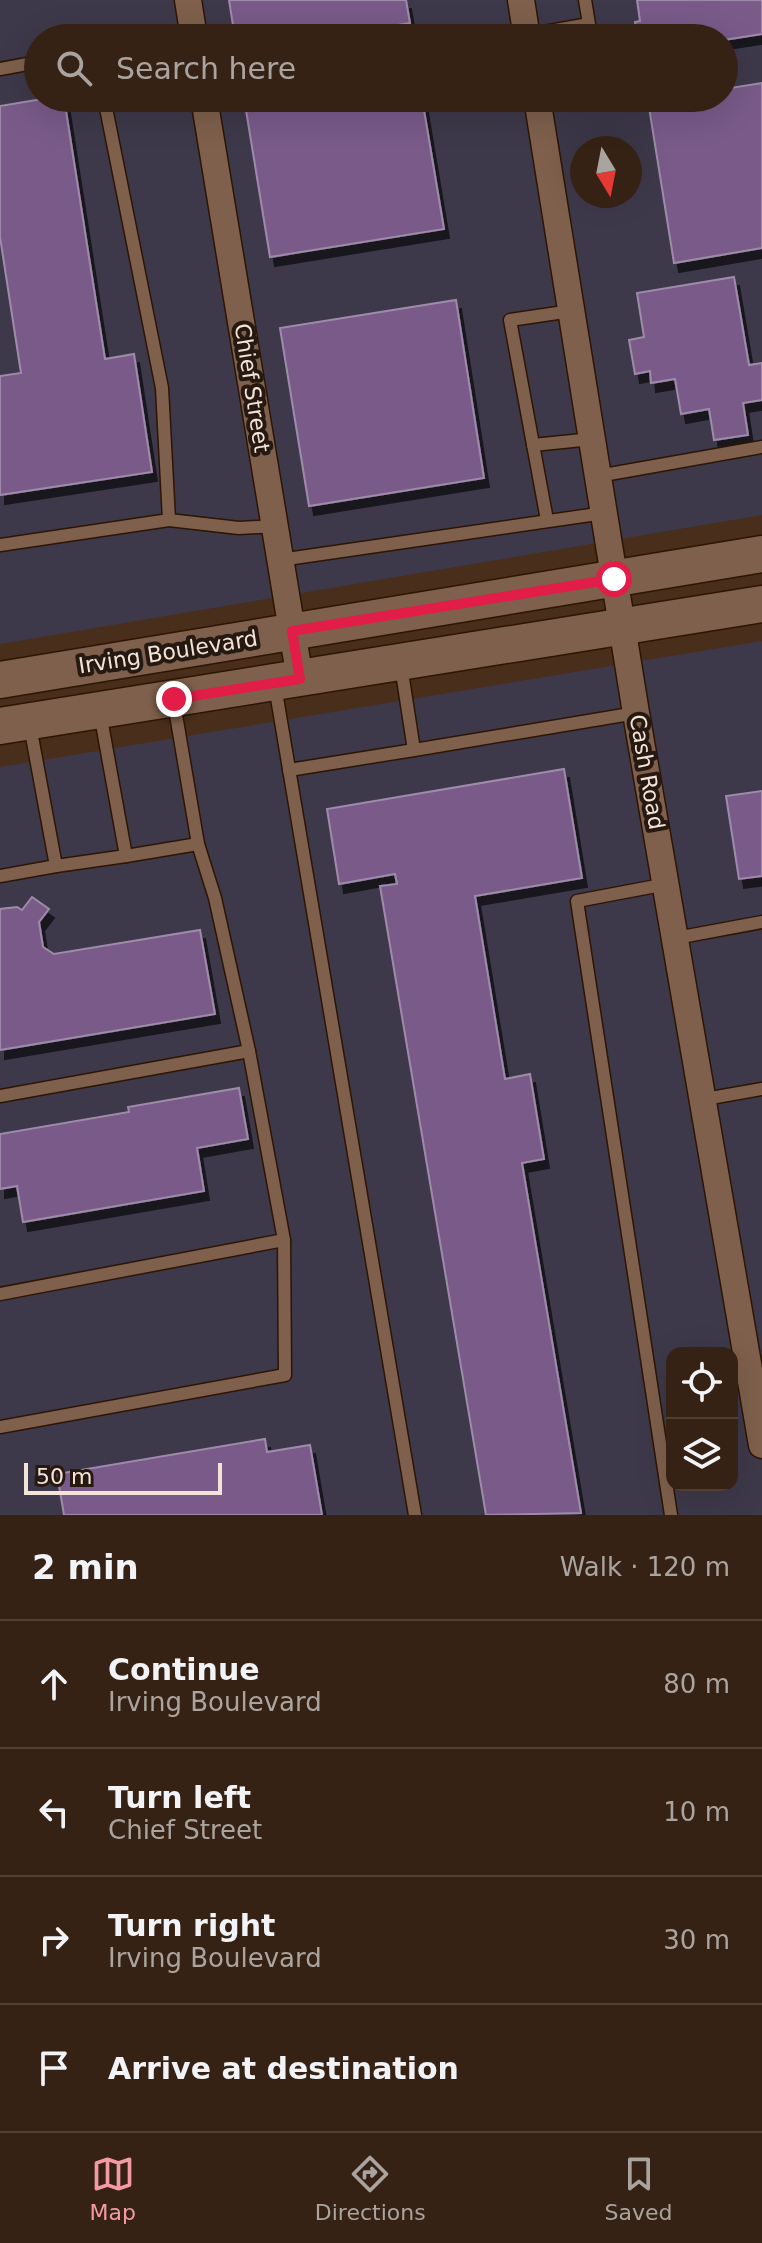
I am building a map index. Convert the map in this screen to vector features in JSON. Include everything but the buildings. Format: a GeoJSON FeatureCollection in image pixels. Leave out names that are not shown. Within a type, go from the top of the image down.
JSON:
{"type":"FeatureCollection","features":[{"type":"Feature","properties":{"kind":"main road","name":"Irving Boulevard"},"geometry":{"type":"LineString","coordinates":[[0,680],[762,554]]}},
{"type":"Feature","properties":{"kind":"main road"},"geometry":{"type":"LineString","coordinates":[[14,724],[762,604]]}},
{"type":"Feature","properties":{"kind":"street"},"geometry":{"type":"LineString","coordinates":[[188,0],[192,24]]}},
{"type":"Feature","properties":{"kind":"street"},"geometry":{"type":"LineString","coordinates":[[521,0],[525,24]]}},
{"type":"Feature","properties":{"kind":"street","name":"Chief Street"},"geometry":{"type":"LineString","coordinates":[[206,112],[292,631],[288,681]]}},
{"type":"Feature","properties":{"kind":"street","name":"Cash Road"},"geometry":{"type":"LineString","coordinates":[[539,112],[636,713],[705,1099],[753,1340],[762,1445]]}},
{"type":"Feature","properties":{"kind":"lane"},"geometry":{"type":"LineString","coordinates":[[585,0],[589,24]]}},
{"type":"Feature","properties":{"kind":"lane"},"geometry":{"type":"LineString","coordinates":[[0,69],[24,65]]}},
{"type":"Feature","properties":{"kind":"lane"},"geometry":{"type":"LineString","coordinates":[[107,112],[162,388],[169,520]]}},
{"type":"Feature","properties":{"kind":"lane"},"geometry":{"type":"LineString","coordinates":[[547,520],[510,320],[571,311]]}},
{"type":"Feature","properties":{"kind":"lane"},"geometry":{"type":"LineString","coordinates":[[533,445],[592,439]]}},
{"type":"Feature","properties":{"kind":"lane"},"geometry":{"type":"LineString","coordinates":[[598,476],[762,447]]}},
{"type":"Feature","properties":{"kind":"lane"},"geometry":{"type":"LineString","coordinates":[[280,560],[604,513]]}},
{"type":"Feature","properties":{"kind":"lane"},"geometry":{"type":"LineString","coordinates":[[0,545],[169,520],[239,528],[275,526]]}},
{"type":"Feature","properties":{"kind":"lane"},"geometry":{"type":"LineString","coordinates":[[400,663],[414,750]]}},
{"type":"Feature","properties":{"kind":"lane"},"geometry":{"type":"LineString","coordinates":[[288,681],[289,770],[415,1515]]}},
{"type":"Feature","properties":{"kind":"lane"},"geometry":{"type":"LineString","coordinates":[[0,1427],[285,1375],[284,1240],[249,1051],[215,898],[198,844],[174,699]]}},
{"type":"Feature","properties":{"kind":"lane"},"geometry":{"type":"LineString","coordinates":[[100,710],[126,856]]}},
{"type":"Feature","properties":{"kind":"lane"},"geometry":{"type":"LineString","coordinates":[[289,770],[636,713]]}},
{"type":"Feature","properties":{"kind":"lane"},"geometry":{"type":"LineString","coordinates":[[14,724],[56,866]]}},
{"type":"Feature","properties":{"kind":"lane"},"geometry":{"type":"LineString","coordinates":[[0,876],[198,844]]}},
{"type":"Feature","properties":{"kind":"lane"},"geometry":{"type":"LineString","coordinates":[[667,884],[577,901],[671,1515]]}},
{"type":"Feature","properties":{"kind":"lane"},"geometry":{"type":"LineString","coordinates":[[676,938],[762,922]]}},
{"type":"Feature","properties":{"kind":"lane"},"geometry":{"type":"LineString","coordinates":[[0,1096],[249,1051]]}},
{"type":"Feature","properties":{"kind":"lane"},"geometry":{"type":"LineString","coordinates":[[705,1099],[762,1089]]}},
{"type":"Feature","properties":{"kind":"lane"},"geometry":{"type":"LineString","coordinates":[[0,1294],[284,1240]]}},
{"type":"Feature","properties":{"kind":"shaded area"},"geometry":{"type":"Polygon","coordinates":[[[0,0],[762,0],[762,515],[0,644],[0,0]]]}},
{"type":"Feature","properties":{"kind":"shaded area"},"geometry":{"type":"Polygon","coordinates":[[[762,641],[762,1515],[0,1515],[0,767],[762,641]]]}},
{"type":"Feature","properties":{"kind":"route"},"geometry":{"type":"LineString","coordinates":[[174,699],[300,679],[292,631],[614,579]]}}]}
